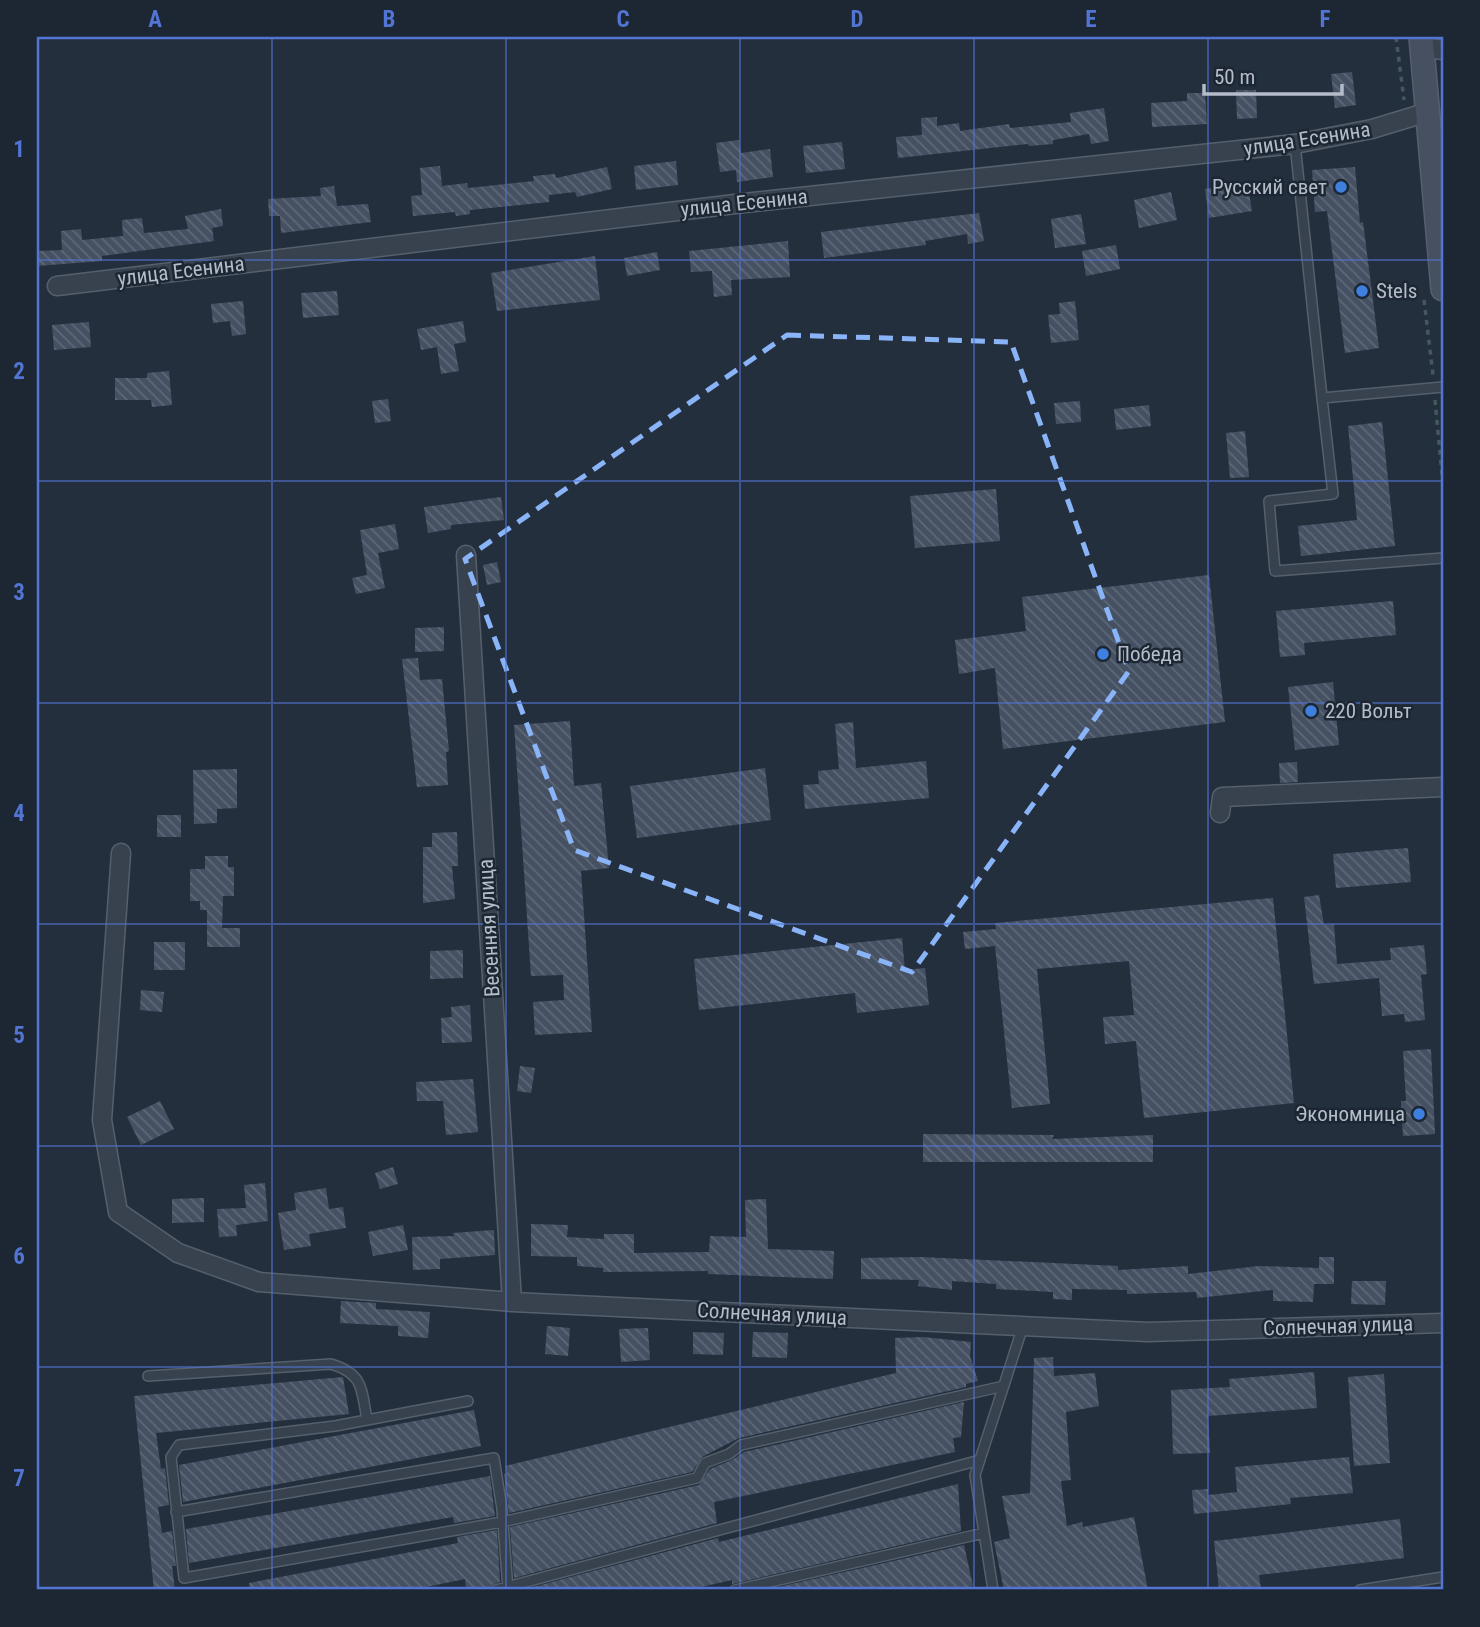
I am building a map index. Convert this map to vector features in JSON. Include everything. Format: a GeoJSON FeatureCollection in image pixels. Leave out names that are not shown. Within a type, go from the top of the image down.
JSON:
{"type":"FeatureCollection","features":[{"type":"Feature","properties":{"kind":"main road"},"geometry":{"type":"LineString","coordinates":[[1428,45],[1428,112],[1443,289]]}},
{"type":"Feature","properties":{"kind":"street","name":"улица Есенина"},"geometry":{"type":"LineString","coordinates":[[57,286],[735,204],[1295,145],[1373,129],[1428,112]]}},
{"type":"Feature","properties":{"kind":"street","name":"Весенняя улица"},"geometry":{"type":"LineString","coordinates":[[466,555],[512,1302]]}},
{"type":"Feature","properties":{"kind":"street"},"geometry":{"type":"LineString","coordinates":[[1220,813],[1222,797],[1443,787]]}},
{"type":"Feature","properties":{"kind":"street","name":"Солнечная улица"},"geometry":{"type":"LineString","coordinates":[[121,853],[102,1120],[118,1212],[178,1252],[259,1282],[512,1302],[1148,1332],[1443,1323]]}},
{"type":"Feature","properties":{"kind":"lane"},"geometry":{"type":"LineString","coordinates":[[1295,145],[1332,494],[1269,501],[1275,571],[1443,558]]}},
{"type":"Feature","properties":{"kind":"lane"},"geometry":{"type":"LineString","coordinates":[[1322,398],[1443,387]]}},
{"type":"Feature","properties":{"kind":"lane"},"geometry":{"type":"LineString","coordinates":[[993,1590],[975,1475],[1023,1326]]}},
{"type":"Feature","properties":{"kind":"lane"},"geometry":{"type":"LineString","coordinates":[[148,1376],[331,1364],[349,1370],[360,1382],[367,1419]]}},
{"type":"Feature","properties":{"kind":"lane"},"geometry":{"type":"LineString","coordinates":[[468,1401],[367,1419],[179,1445],[171,1457],[184,1578],[502,1522],[697,1478],[705,1463],[729,1454],[741,1445],[1004,1386]]}},
{"type":"Feature","properties":{"kind":"lane"},"geometry":{"type":"LineString","coordinates":[[176,1512],[494,1458],[508,1589]]}},
{"type":"Feature","properties":{"kind":"lane"},"geometry":{"type":"LineString","coordinates":[[496,1590],[508,1589],[980,1460]]}},
{"type":"Feature","properties":{"kind":"lane"},"geometry":{"type":"LineString","coordinates":[[735,1590],[984,1533]]}},
{"type":"Feature","properties":{"kind":"lane"},"geometry":{"type":"LineString","coordinates":[[1360,1590],[1443,1577]]}},
{"type":"Feature","properties":{"kind":"highlighted area"},"geometry":{"type":"Polygon","coordinates":[[[787,335],[1011,342],[1129,671],[912,972],[574,850],[465,559],[787,335]]]}},
{"type":"Feature","properties":{"kind":"building"},"geometry":{"type":"Polygon","coordinates":[[[1352,72],[1356,105],[1335,108],[1331,74],[1352,72]]]}},
{"type":"Feature","properties":{"kind":"building"},"geometry":{"type":"Polygon","coordinates":[[[1236,90],[1256,90],[1257,118],[1237,119],[1236,90]]]}},
{"type":"Feature","properties":{"kind":"building"},"geometry":{"type":"Polygon","coordinates":[[[1187,93],[1205,93],[1207,124],[1152,127],[1151,103],[1187,101],[1187,93]]]}},
{"type":"Feature","properties":{"kind":"building"},"geometry":{"type":"Polygon","coordinates":[[[1104,108],[1109,141],[1091,144],[1089,134],[1053,140],[1053,144],[1028,144],[898,158],[896,137],[922,135],[921,118],[937,117],[937,126],[959,123],[960,131],[1009,124],[1010,128],[1071,122],[1070,113],[1104,108]]]}},
{"type":"Feature","properties":{"kind":"building"},"geometry":{"type":"Polygon","coordinates":[[[739,140],[741,153],[770,149],[773,177],[737,182],[736,170],[720,172],[716,143],[739,140]]]}},
{"type":"Feature","properties":{"kind":"building"},"geometry":{"type":"Polygon","coordinates":[[[842,142],[845,169],[806,173],[803,146],[842,142]]]}},
{"type":"Feature","properties":{"kind":"building"},"geometry":{"type":"Polygon","coordinates":[[[676,161],[678,185],[636,190],[634,166],[676,161]]]}},
{"type":"Feature","properties":{"kind":"building"},"geometry":{"type":"Polygon","coordinates":[[[440,166],[442,186],[467,183],[468,188],[534,181],[533,176],[555,174],[556,178],[607,167],[612,189],[577,197],[575,192],[549,195],[549,202],[470,210],[470,214],[456,216],[455,212],[413,216],[411,196],[422,195],[420,168],[440,166]]]}},
{"type":"Feature","properties":{"kind":"building"},"geometry":{"type":"Polygon","coordinates":[[[1355,167],[1360,223],[1363,222],[1379,348],[1345,353],[1327,211],[1315,212],[1312,170],[1355,167]]]}},
{"type":"Feature","properties":{"kind":"building"},"geometry":{"type":"Polygon","coordinates":[[[1247,182],[1252,211],[1209,218],[1205,189],[1247,182]]]}},
{"type":"Feature","properties":{"kind":"building"},"geometry":{"type":"Polygon","coordinates":[[[334,186],[337,206],[368,204],[371,222],[281,233],[280,216],[269,216],[268,199],[321,196],[320,188],[334,186]]]}},
{"type":"Feature","properties":{"kind":"building"},"geometry":{"type":"Polygon","coordinates":[[[1171,192],[1177,220],[1139,228],[1134,200],[1171,192]]]}},
{"type":"Feature","properties":{"kind":"building"},"geometry":{"type":"Polygon","coordinates":[[[221,209],[223,226],[212,228],[214,241],[102,256],[102,261],[37,266],[37,251],[62,250],[61,231],[81,229],[82,240],[123,236],[122,220],[142,218],[144,233],[188,229],[185,216],[221,209]]]}},
{"type":"Feature","properties":{"kind":"building"},"geometry":{"type":"Polygon","coordinates":[[[979,213],[984,241],[968,244],[967,234],[925,241],[926,245],[824,258],[821,232],[979,213]]]}},
{"type":"Feature","properties":{"kind":"building"},"geometry":{"type":"Polygon","coordinates":[[[1081,214],[1086,244],[1055,248],[1051,219],[1081,214]]]}},
{"type":"Feature","properties":{"kind":"building"},"geometry":{"type":"Polygon","coordinates":[[[788,241],[790,277],[731,280],[732,295],[714,297],[712,271],[691,272],[689,251],[788,241]]]}},
{"type":"Feature","properties":{"kind":"building"},"geometry":{"type":"Polygon","coordinates":[[[1116,245],[1120,269],[1086,276],[1082,251],[1116,245]]]}},
{"type":"Feature","properties":{"kind":"building"},"geometry":{"type":"Polygon","coordinates":[[[657,252],[660,270],[627,276],[624,258],[657,252]]]}},
{"type":"Feature","properties":{"kind":"building"},"geometry":{"type":"Polygon","coordinates":[[[595,256],[600,300],[497,311],[491,273],[595,256]]]}},
{"type":"Feature","properties":{"kind":"building"},"geometry":{"type":"Polygon","coordinates":[[[337,291],[339,315],[303,318],[301,293],[337,291]]]}},
{"type":"Feature","properties":{"kind":"building"},"geometry":{"type":"Polygon","coordinates":[[[243,301],[246,334],[232,336],[230,321],[213,323],[211,304],[243,301]]]}},
{"type":"Feature","properties":{"kind":"building"},"geometry":{"type":"Polygon","coordinates":[[[1075,301],[1079,340],[1051,343],[1048,315],[1060,314],[1059,303],[1075,301]]]}},
{"type":"Feature","properties":{"kind":"building"},"geometry":{"type":"Polygon","coordinates":[[[463,321],[466,342],[454,344],[459,371],[441,374],[437,347],[421,350],[417,329],[463,321]]]}},
{"type":"Feature","properties":{"kind":"building"},"geometry":{"type":"Polygon","coordinates":[[[89,322],[91,347],[54,350],[52,325],[89,322]]]}},
{"type":"Feature","properties":{"kind":"building"},"geometry":{"type":"Polygon","coordinates":[[[169,371],[172,405],[152,407],[151,400],[115,400],[115,378],[147,378],[147,373],[169,371]]]}},
{"type":"Feature","properties":{"kind":"building"},"geometry":{"type":"Polygon","coordinates":[[[388,399],[391,421],[375,423],[372,401],[388,399]]]}},
{"type":"Feature","properties":{"kind":"building"},"geometry":{"type":"Polygon","coordinates":[[[1080,401],[1081,422],[1056,424],[1054,403],[1080,401]]]}},
{"type":"Feature","properties":{"kind":"building"},"geometry":{"type":"Polygon","coordinates":[[[1149,405],[1151,426],[1116,430],[1114,409],[1149,405]]]}},
{"type":"Feature","properties":{"kind":"building"},"geometry":{"type":"Polygon","coordinates":[[[1382,422],[1395,546],[1301,556],[1298,526],[1357,520],[1348,426],[1382,422]]]}},
{"type":"Feature","properties":{"kind":"building"},"geometry":{"type":"Polygon","coordinates":[[[1245,431],[1249,477],[1230,478],[1226,433],[1245,431]]]}},
{"type":"Feature","properties":{"kind":"building"},"geometry":{"type":"Polygon","coordinates":[[[996,489],[1000,541],[915,548],[910,496],[996,489]]]}},
{"type":"Feature","properties":{"kind":"building"},"geometry":{"type":"Polygon","coordinates":[[[501,497],[504,520],[451,525],[451,529],[428,533],[424,507],[501,497]]]}},
{"type":"Feature","properties":{"kind":"building"},"geometry":{"type":"Polygon","coordinates":[[[395,524],[399,549],[378,553],[385,588],[356,594],[352,578],[367,575],[360,530],[395,524]]]}},
{"type":"Feature","properties":{"kind":"building"},"geometry":{"type":"Polygon","coordinates":[[[497,562],[501,582],[487,585],[483,565],[497,562]]]}},
{"type":"Feature","properties":{"kind":"building"},"geometry":{"type":"Polygon","coordinates":[[[1209,575],[1225,722],[1003,749],[995,668],[959,674],[955,640],[1026,631],[1022,597],[1209,575]]]}},
{"type":"Feature","properties":{"kind":"building"},"geometry":{"type":"Polygon","coordinates":[[[1393,601],[1396,635],[1304,643],[1305,655],[1280,657],[1276,611],[1393,601]]]}},
{"type":"Feature","properties":{"kind":"building"},"geometry":{"type":"Polygon","coordinates":[[[444,627],[444,651],[415,652],[415,628],[444,627]]]}},
{"type":"Feature","properties":{"kind":"building"},"geometry":{"type":"Polygon","coordinates":[[[418,658],[420,680],[442,679],[449,751],[446,752],[448,785],[417,787],[402,659],[418,658]]]}},
{"type":"Feature","properties":{"kind":"building"},"geometry":{"type":"Polygon","coordinates":[[[1333,682],[1339,745],[1295,750],[1288,687],[1333,682]]]}},
{"type":"Feature","properties":{"kind":"building"},"geometry":{"type":"Polygon","coordinates":[[[570,721],[574,786],[601,783],[609,868],[581,871],[592,1032],[535,1035],[533,1002],[564,1000],[563,975],[531,976],[514,725],[570,721]]]}},
{"type":"Feature","properties":{"kind":"building"},"geometry":{"type":"Polygon","coordinates":[[[853,722],[856,768],[926,761],[929,798],[805,809],[803,785],[819,784],[818,771],[839,769],[835,724],[853,722]]]}},
{"type":"Feature","properties":{"kind":"building"},"geometry":{"type":"Polygon","coordinates":[[[1297,762],[1298,782],[1280,783],[1279,763],[1297,762]]]}},
{"type":"Feature","properties":{"kind":"building"},"geometry":{"type":"Polygon","coordinates":[[[765,768],[771,820],[637,838],[630,786],[765,768]]]}},
{"type":"Feature","properties":{"kind":"building"},"geometry":{"type":"Polygon","coordinates":[[[237,769],[237,808],[217,809],[217,823],[194,824],[193,770],[237,769]]]}},
{"type":"Feature","properties":{"kind":"building"},"geometry":{"type":"Polygon","coordinates":[[[157,815],[181,815],[181,837],[157,837],[157,815]]]}},
{"type":"Feature","properties":{"kind":"building"},"geometry":{"type":"Polygon","coordinates":[[[457,832],[458,866],[452,866],[455,899],[423,903],[423,847],[432,847],[432,833],[457,832]]]}},
{"type":"Feature","properties":{"kind":"building"},"geometry":{"type":"Polygon","coordinates":[[[1408,848],[1411,882],[1336,888],[1333,854],[1408,848]]]}},
{"type":"Feature","properties":{"kind":"building"},"geometry":{"type":"Polygon","coordinates":[[[205,856],[228,856],[228,867],[234,867],[234,896],[223,896],[222,928],[240,928],[240,947],[207,947],[207,910],[200,910],[200,901],[190,901],[190,869],[205,869],[205,856]]]}},
{"type":"Feature","properties":{"kind":"building"},"geometry":{"type":"Polygon","coordinates":[[[1319,895],[1324,925],[1334,924],[1337,964],[1391,960],[1390,948],[1424,945],[1427,974],[1421,975],[1425,1020],[1405,1022],[1404,1014],[1382,1016],[1379,978],[1314,984],[1304,897],[1319,895]]]}},
{"type":"Feature","properties":{"kind":"building"},"geometry":{"type":"Polygon","coordinates":[[[1273,898],[1294,1103],[1144,1118],[1136,1041],[1105,1044],[1103,1017],[1134,1015],[1129,961],[1037,969],[1050,1104],[1012,1108],[995,946],[965,949],[963,932],[996,929],[995,923],[1273,898]]]}},
{"type":"Feature","properties":{"kind":"building"},"geometry":{"type":"Polygon","coordinates":[[[902,938],[905,970],[925,968],[929,1005],[857,1013],[855,993],[699,1010],[694,959],[902,938]]]}},
{"type":"Feature","properties":{"kind":"building"},"geometry":{"type":"Polygon","coordinates":[[[154,942],[185,942],[185,970],[154,970],[154,942]]]}},
{"type":"Feature","properties":{"kind":"building"},"geometry":{"type":"Polygon","coordinates":[[[463,950],[463,978],[430,979],[430,951],[463,950]]]}},
{"type":"Feature","properties":{"kind":"building"},"geometry":{"type":"Polygon","coordinates":[[[141,990],[164,992],[162,1012],[140,1010],[141,990]]]}},
{"type":"Feature","properties":{"kind":"building"},"geometry":{"type":"Polygon","coordinates":[[[470,1005],[472,1042],[442,1043],[441,1018],[452,1017],[451,1007],[470,1005]]]}},
{"type":"Feature","properties":{"kind":"building"},"geometry":{"type":"Polygon","coordinates":[[[1431,1049],[1435,1134],[1403,1136],[1401,1101],[1406,1101],[1403,1051],[1431,1049]]]}},
{"type":"Feature","properties":{"kind":"building"},"geometry":{"type":"Polygon","coordinates":[[[520,1066],[535,1068],[531,1093],[517,1091],[520,1066]]]}},
{"type":"Feature","properties":{"kind":"building"},"geometry":{"type":"Polygon","coordinates":[[[473,1079],[478,1132],[446,1135],[443,1101],[417,1101],[416,1082],[473,1079]]]}},
{"type":"Feature","properties":{"kind":"building"},"geometry":{"type":"Polygon","coordinates":[[[160,1101],[174,1129],[141,1145],[127,1117],[160,1101]]]}},
{"type":"Feature","properties":{"kind":"building"},"geometry":{"type":"Polygon","coordinates":[[[923,1134],[1054,1135],[1052,1139],[1153,1135],[1153,1162],[923,1162],[923,1134]]]}},
{"type":"Feature","properties":{"kind":"building"},"geometry":{"type":"Polygon","coordinates":[[[393,1167],[398,1184],[380,1189],[375,1173],[393,1167]]]}},
{"type":"Feature","properties":{"kind":"building"},"geometry":{"type":"Polygon","coordinates":[[[265,1183],[268,1221],[236,1225],[237,1236],[219,1237],[217,1209],[246,1208],[244,1185],[265,1183]]]}},
{"type":"Feature","properties":{"kind":"building"},"geometry":{"type":"Polygon","coordinates":[[[326,1188],[329,1209],[343,1207],[346,1228],[309,1234],[311,1246],[284,1250],[278,1213],[296,1210],[294,1193],[326,1188]]]}},
{"type":"Feature","properties":{"kind":"building"},"geometry":{"type":"Polygon","coordinates":[[[204,1198],[204,1222],[172,1223],[172,1199],[204,1198]]]}},
{"type":"Feature","properties":{"kind":"building"},"geometry":{"type":"Polygon","coordinates":[[[766,1199],[768,1249],[834,1251],[833,1279],[708,1274],[708,1271],[603,1272],[603,1268],[577,1266],[577,1257],[531,1256],[531,1224],[568,1225],[567,1237],[604,1239],[604,1234],[634,1234],[634,1253],[709,1252],[710,1236],[746,1237],[745,1200],[766,1199]]]}},
{"type":"Feature","properties":{"kind":"building"},"geometry":{"type":"Polygon","coordinates":[[[403,1225],[408,1250],[373,1256],[368,1232],[403,1225]]]}},
{"type":"Feature","properties":{"kind":"building"},"geometry":{"type":"Polygon","coordinates":[[[494,1230],[495,1255],[440,1259],[440,1269],[413,1270],[412,1237],[454,1236],[453,1233],[494,1230]]]}},
{"type":"Feature","properties":{"kind":"building"},"geometry":{"type":"Polygon","coordinates":[[[920,1257],[1118,1266],[1118,1270],[1188,1266],[1188,1274],[1259,1266],[1319,1268],[1319,1257],[1334,1257],[1334,1284],[1314,1284],[1313,1302],[1273,1301],[1273,1290],[1197,1298],[1196,1292],[1127,1294],[1127,1290],[1072,1289],[1072,1300],[1053,1299],[1053,1292],[996,1289],[996,1284],[952,1281],[952,1290],[918,1286],[919,1280],[861,1279],[861,1258],[920,1257]]]}},
{"type":"Feature","properties":{"kind":"building"},"geometry":{"type":"Polygon","coordinates":[[[1352,1281],[1386,1281],[1385,1305],[1351,1304],[1352,1281]]]}},
{"type":"Feature","properties":{"kind":"building"},"geometry":{"type":"Polygon","coordinates":[[[341,1301],[376,1303],[376,1309],[430,1312],[428,1338],[398,1336],[398,1326],[340,1323],[341,1301]]]}},
{"type":"Feature","properties":{"kind":"building"},"geometry":{"type":"Polygon","coordinates":[[[547,1326],[570,1328],[568,1356],[545,1354],[547,1326]]]}},
{"type":"Feature","properties":{"kind":"building"},"geometry":{"type":"Polygon","coordinates":[[[648,1328],[650,1360],[621,1362],[619,1329],[648,1328]]]}},
{"type":"Feature","properties":{"kind":"building"},"geometry":{"type":"Polygon","coordinates":[[[693,1332],[724,1333],[723,1355],[693,1354],[693,1332]]]}},
{"type":"Feature","properties":{"kind":"building"},"geometry":{"type":"Polygon","coordinates":[[[753,1332],[788,1333],[787,1358],[752,1357],[753,1332]]]}},
{"type":"Feature","properties":{"kind":"building"},"geometry":{"type":"Polygon","coordinates":[[[923,1337],[971,1342],[970,1356],[978,1381],[966,1384],[966,1387],[739,1438],[702,1457],[692,1472],[509,1513],[505,1466],[896,1373],[895,1338],[923,1337]]]}},
{"type":"Feature","properties":{"kind":"building"},"geometry":{"type":"Polygon","coordinates":[[[1053,1357],[1054,1376],[1095,1373],[1099,1406],[1066,1412],[1071,1480],[1061,1481],[1067,1526],[1082,1522],[1083,1527],[1134,1517],[1148,1590],[1004,1590],[994,1542],[1010,1538],[1002,1496],[1030,1493],[1034,1358],[1053,1357]]]}},
{"type":"Feature","properties":{"kind":"building"},"geometry":{"type":"Polygon","coordinates":[[[1314,1372],[1317,1408],[1208,1416],[1210,1453],[1173,1454],[1171,1390],[1230,1387],[1229,1379],[1314,1372]]]}},
{"type":"Feature","properties":{"kind":"building"},"geometry":{"type":"Polygon","coordinates":[[[1384,1374],[1390,1463],[1354,1466],[1348,1377],[1384,1374]]]}},
{"type":"Feature","properties":{"kind":"building"},"geometry":{"type":"Polygon","coordinates":[[[343,1377],[349,1414],[156,1433],[161,1469],[165,1468],[169,1505],[158,1507],[162,1533],[172,1531],[176,1566],[172,1566],[175,1590],[154,1590],[134,1396],[343,1377]]]}},
{"type":"Feature","properties":{"kind":"building"},"geometry":{"type":"Polygon","coordinates":[[[964,1402],[961,1437],[953,1438],[955,1452],[714,1502],[717,1523],[514,1578],[510,1527],[699,1485],[710,1469],[744,1452],[964,1402]]]}},
{"type":"Feature","properties":{"kind":"building"},"geometry":{"type":"Polygon","coordinates":[[[474,1410],[481,1446],[183,1502],[179,1465],[474,1410]]]}},
{"type":"Feature","properties":{"kind":"building"},"geometry":{"type":"Polygon","coordinates":[[[1349,1457],[1353,1493],[1290,1498],[1291,1504],[1194,1514],[1192,1490],[1208,1489],[1208,1495],[1237,1492],[1235,1467],[1349,1457]]]}},
{"type":"Feature","properties":{"kind":"building"},"geometry":{"type":"Polygon","coordinates":[[[490,1476],[495,1516],[454,1523],[453,1517],[189,1563],[186,1529],[490,1476]]]}},
{"type":"Feature","properties":{"kind":"building"},"geometry":{"type":"Polygon","coordinates":[[[958,1484],[961,1531],[732,1584],[732,1580],[688,1590],[522,1590],[718,1538],[719,1542],[958,1484]]]}},
{"type":"Feature","properties":{"kind":"building"},"geometry":{"type":"Polygon","coordinates":[[[1400,1519],[1404,1558],[1259,1575],[1261,1590],[1219,1590],[1214,1541],[1400,1519]]]}},
{"type":"Feature","properties":{"kind":"building"},"geometry":{"type":"Polygon","coordinates":[[[497,1530],[500,1582],[492,1585],[489,1590],[466,1590],[465,1579],[412,1590],[250,1590],[249,1583],[458,1543],[457,1537],[497,1530]]]}},
{"type":"Feature","properties":{"kind":"building"},"geometry":{"type":"Polygon","coordinates":[[[964,1545],[973,1586],[957,1590],[765,1590],[964,1545]]]}},
{"type":"Feature","properties":{"kind":"place","name":"Русский свет"},"geometry":{"type":"Point","coordinates":[1341,187]}},
{"type":"Feature","properties":{"kind":"place","name":"Stels"},"geometry":{"type":"Point","coordinates":[1362,291]}},
{"type":"Feature","properties":{"kind":"place","name":"Победа"},"geometry":{"type":"Point","coordinates":[1103,654]}},
{"type":"Feature","properties":{"kind":"place","name":"220 Вольт"},"geometry":{"type":"Point","coordinates":[1311,711]}},
{"type":"Feature","properties":{"kind":"place","name":"Экономница"},"geometry":{"type":"Point","coordinates":[1419,1114]}}]}
